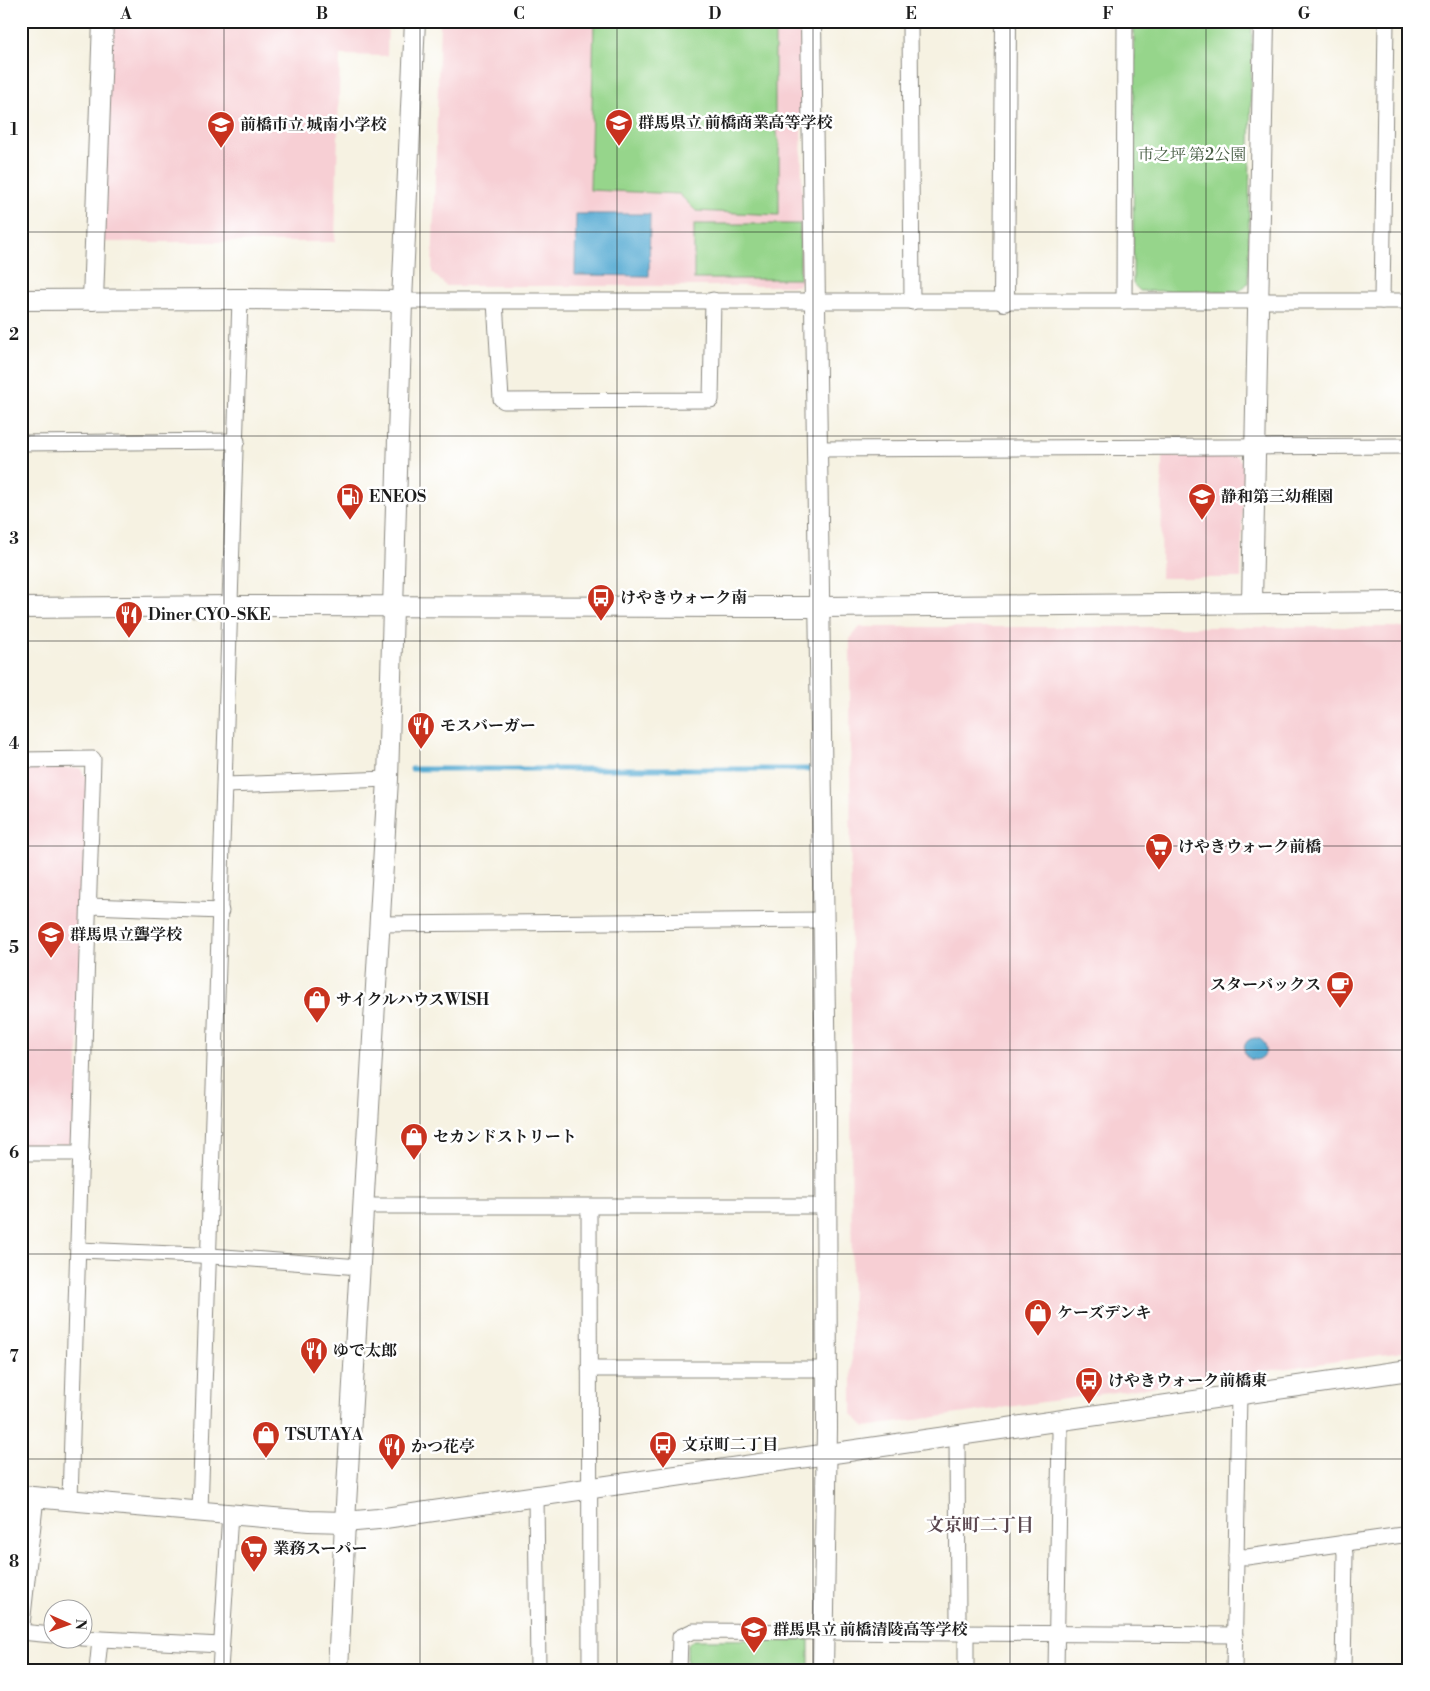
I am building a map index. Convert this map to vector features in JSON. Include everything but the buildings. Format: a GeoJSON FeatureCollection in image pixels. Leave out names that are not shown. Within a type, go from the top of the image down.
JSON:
{"type":"FeatureCollection","features":[{"type":"Feature","properties":{"kind":"street"},"geometry":{"type":"LineString","coordinates":[[93,300],[103,21]]}},
{"type":"Feature","properties":{"kind":"street"},"geometry":{"type":"LineString","coordinates":[[338,1670],[388,779],[402,301],[415,21]]}},
{"type":"Feature","properties":{"kind":"street"},"geometry":{"type":"LineString","coordinates":[[811,21],[824,920],[826,1454],[823,1670]]}},
{"type":"Feature","properties":{"kind":"street"},"geometry":{"type":"LineString","coordinates":[[910,21],[912,302]]}},
{"type":"Feature","properties":{"kind":"street"},"geometry":{"type":"LineString","coordinates":[[1004,301],[1006,21]]}},
{"type":"Feature","properties":{"kind":"street"},"geometry":{"type":"LineString","coordinates":[[1124,301],[1125,21]]}},
{"type":"Feature","properties":{"kind":"street"},"geometry":{"type":"LineString","coordinates":[[1252,602],[1264,21]]}},
{"type":"Feature","properties":{"kind":"street"},"geometry":{"type":"LineString","coordinates":[[1382,301],[1386,21]]}},
{"type":"Feature","properties":{"kind":"street"},"geometry":{"type":"LineString","coordinates":[[200,1511],[240,299]]}},
{"type":"Feature","properties":{"kind":"street"},"geometry":{"type":"LineString","coordinates":[[21,300],[240,299],[495,302],[714,300],[912,302],[1409,301]]}},
{"type":"Feature","properties":{"kind":"street"},"geometry":{"type":"LineString","coordinates":[[495,302],[501,399],[504,401],[711,400],[713,396],[714,300]]}},
{"type":"Feature","properties":{"kind":"street"},"geometry":{"type":"LineString","coordinates":[[21,443],[236,442]]}},
{"type":"Feature","properties":{"kind":"street"},"geometry":{"type":"LineString","coordinates":[[817,449],[1409,446]]}},
{"type":"Feature","properties":{"kind":"street"},"geometry":{"type":"LineString","coordinates":[[21,608],[231,606],[392,608],[820,607],[1409,602]]}},
{"type":"Feature","properties":{"kind":"street"},"geometry":{"type":"LineString","coordinates":[[21,760],[93,759],[90,906],[70,1500]]}},
{"type":"Feature","properties":{"kind":"street"},"geometry":{"type":"LineString","coordinates":[[225,785],[388,779]]}},
{"type":"Feature","properties":{"kind":"street"},"geometry":{"type":"LineString","coordinates":[[90,906],[221,911]]}},
{"type":"Feature","properties":{"kind":"street"},"geometry":{"type":"LineString","coordinates":[[379,924],[824,920]]}},
{"type":"Feature","properties":{"kind":"street"},"geometry":{"type":"LineString","coordinates":[[21,1153],[82,1153]]}},
{"type":"Feature","properties":{"kind":"street"},"geometry":{"type":"LineString","coordinates":[[363,1206],[826,1206]]}},
{"type":"Feature","properties":{"kind":"street"},"geometry":{"type":"LineString","coordinates":[[589,1207],[590,1670]]}},
{"type":"Feature","properties":{"kind":"street"},"geometry":{"type":"LineString","coordinates":[[79,1250],[360,1267]]}},
{"type":"Feature","properties":{"kind":"street"},"geometry":{"type":"LineString","coordinates":[[589,1370],[826,1369]]}},
{"type":"Feature","properties":{"kind":"street"},"geometry":{"type":"LineString","coordinates":[[42,1634],[21,1632],[29,1497],[309,1521],[345,1522],[589,1490],[1409,1370]]}},
{"type":"Feature","properties":{"kind":"street"},"geometry":{"type":"LineString","coordinates":[[1234,1670],[1239,1394]]}},
{"type":"Feature","properties":{"kind":"street"},"geometry":{"type":"LineString","coordinates":[[1056,1670],[1060,1433],[1058,1420]]}},
{"type":"Feature","properties":{"kind":"street"},"geometry":{"type":"LineString","coordinates":[[957,1435],[958,1622],[966,1639],[966,1670]]}},
{"type":"Feature","properties":{"kind":"street"},"geometry":{"type":"LineString","coordinates":[[536,1496],[538,1670]]}},
{"type":"Feature","properties":{"kind":"street"},"geometry":{"type":"LineString","coordinates":[[220,1670],[230,1514]]}},
{"type":"Feature","properties":{"kind":"street"},"geometry":{"type":"LineString","coordinates":[[1236,1556],[1247,1557],[1409,1534]]}},
{"type":"Feature","properties":{"kind":"street"},"geometry":{"type":"LineString","coordinates":[[1343,1542],[1345,1554],[1343,1670]]}},
{"type":"Feature","properties":{"kind":"street"},"geometry":{"type":"LineString","coordinates":[[679,1670],[680,1637],[688,1632],[1235,1635]]}},
{"type":"Feature","properties":{"kind":"street"},"geometry":{"type":"LineString","coordinates":[[92,1639],[221,1644]]}},
{"type":"Feature","properties":{"kind":"street"},"geometry":{"type":"LineString","coordinates":[[97,1670],[100,1640]]}},
{"type":"Feature","properties":{"kind":"shaded area","name":"前橋市立 城南小学校"},"geometry":{"type":"Polygon","coordinates":[[[110,21],[388,21],[387,56],[340,55],[335,242],[102,242],[110,21]]]}},
{"type":"Feature","properties":{"kind":"shaded area","name":"群馬県立 前橋商業高等学校"},"geometry":{"type":"Polygon","coordinates":[[[440,21],[800,21],[803,280],[797,286],[446,286],[432,272],[440,21]]]}},
{"type":"Feature","properties":{"kind":"shaded area","name":"静和第三幼稚園"},"geometry":{"type":"Polygon","coordinates":[[[1162,456],[1237,456],[1244,464],[1241,578],[1161,578],[1162,456]]]}},
{"type":"Feature","properties":{"kind":"shaded area"},"geometry":{"type":"Polygon","coordinates":[[[860,627],[1409,627],[1409,1351],[865,1427],[852,1414],[850,639],[860,627]]]}},
{"type":"Feature","properties":{"kind":"shaded area","name":"群馬県立聾学校"},"geometry":{"type":"Polygon","coordinates":[[[21,768],[80,768],[88,780],[75,1138],[67,1145],[21,1145],[21,768]]]}},
{"type":"Feature","properties":{"kind":"green space"},"geometry":{"type":"Polygon","coordinates":[[[594,21],[775,21],[775,130],[779,141],[779,215],[696,211],[679,194],[590,190],[594,21]]]}},
{"type":"Feature","properties":{"kind":"green space","name":"市之坪 第2公園"},"geometry":{"type":"Polygon","coordinates":[[[1137,21],[1246,21],[1252,26],[1248,283],[1240,291],[1140,291],[1133,284],[1134,24],[1137,21]]]}},
{"type":"Feature","properties":{"kind":"green space"},"geometry":{"type":"Polygon","coordinates":[[[694,224],[800,224],[800,279],[694,279],[694,224]]]}},
{"type":"Feature","properties":{"kind":"green space","name":"群馬県立 前橋清陵高等学校"},"geometry":{"type":"Polygon","coordinates":[[[809,1639],[809,1670],[687,1670],[687,1646],[693,1640],[809,1639]]]}},
{"type":"Feature","properties":{"kind":"water"},"geometry":{"type":"Polygon","coordinates":[[[576,214],[650,214],[649,276],[575,275],[576,214]]]}},
{"type":"Feature","properties":{"kind":"water"},"geometry":{"type":"Polygon","coordinates":[[[1255,1038],[1263,1041],[1266,1049],[1263,1057],[1255,1060],[1247,1057],[1244,1049],[1247,1041],[1255,1038]]]}},
{"type":"Feature","properties":{"kind":"waterway"},"geometry":{"type":"LineString","coordinates":[[412,769],[809,769]]}},
{"type":"Feature","properties":{"kind":"place","name":"群馬県立 前橋商業高等学校"},"geometry":{"type":"Point","coordinates":[619,147]}},
{"type":"Feature","properties":{"kind":"place","name":"前橋市立 城南小学校"},"geometry":{"type":"Point","coordinates":[221,149]}},
{"type":"Feature","properties":{"kind":"place","name":"ENEOS"},"geometry":{"type":"Point","coordinates":[350,521]}},
{"type":"Feature","properties":{"kind":"place","name":"静和第三幼稚園"},"geometry":{"type":"Point","coordinates":[1202,521]}},
{"type":"Feature","properties":{"kind":"place","name":"けやきウォーク南"},"geometry":{"type":"Point","coordinates":[601,622]}},
{"type":"Feature","properties":{"kind":"place","name":"Diner CYO-SKE"},"geometry":{"type":"Point","coordinates":[129,639]}},
{"type":"Feature","properties":{"kind":"place","name":"モスバーガー"},"geometry":{"type":"Point","coordinates":[421,750]}},
{"type":"Feature","properties":{"kind":"place","name":"けやきウォーク前橋"},"geometry":{"type":"Point","coordinates":[1159,871]}},
{"type":"Feature","properties":{"kind":"place","name":"群馬県立聾学校"},"geometry":{"type":"Point","coordinates":[51,959]}},
{"type":"Feature","properties":{"kind":"place","name":"スターバックス"},"geometry":{"type":"Point","coordinates":[1340,1009]}},
{"type":"Feature","properties":{"kind":"place","name":"サイクルハウスWISH"},"geometry":{"type":"Point","coordinates":[317,1024]}},
{"type":"Feature","properties":{"kind":"place","name":"セカンドストリート"},"geometry":{"type":"Point","coordinates":[414,1161]}},
{"type":"Feature","properties":{"kind":"place","name":"ケーズデンキ"},"geometry":{"type":"Point","coordinates":[1038,1337]}},
{"type":"Feature","properties":{"kind":"place","name":"ゆで太郎"},"geometry":{"type":"Point","coordinates":[314,1375]}},
{"type":"Feature","properties":{"kind":"place","name":"けやきウォーク前橋東"},"geometry":{"type":"Point","coordinates":[1089,1405]}},
{"type":"Feature","properties":{"kind":"place","name":"TSUTAYA"},"geometry":{"type":"Point","coordinates":[266,1459]}},
{"type":"Feature","properties":{"kind":"place","name":"文京町二丁目"},"geometry":{"type":"Point","coordinates":[663,1469]}},
{"type":"Feature","properties":{"kind":"place","name":"かつ花亭"},"geometry":{"type":"Point","coordinates":[392,1471]}},
{"type":"Feature","properties":{"kind":"place","name":"業務スーパー"},"geometry":{"type":"Point","coordinates":[254,1573]}},
{"type":"Feature","properties":{"kind":"place","name":"群馬県立 前橋清陵高等学校"},"geometry":{"type":"Point","coordinates":[754,1654]}},
{"type":"Feature","properties":{"kind":"district","name":"文京町二丁目"},"geometry":{"type":"Point","coordinates":[980,1525]}}]}
